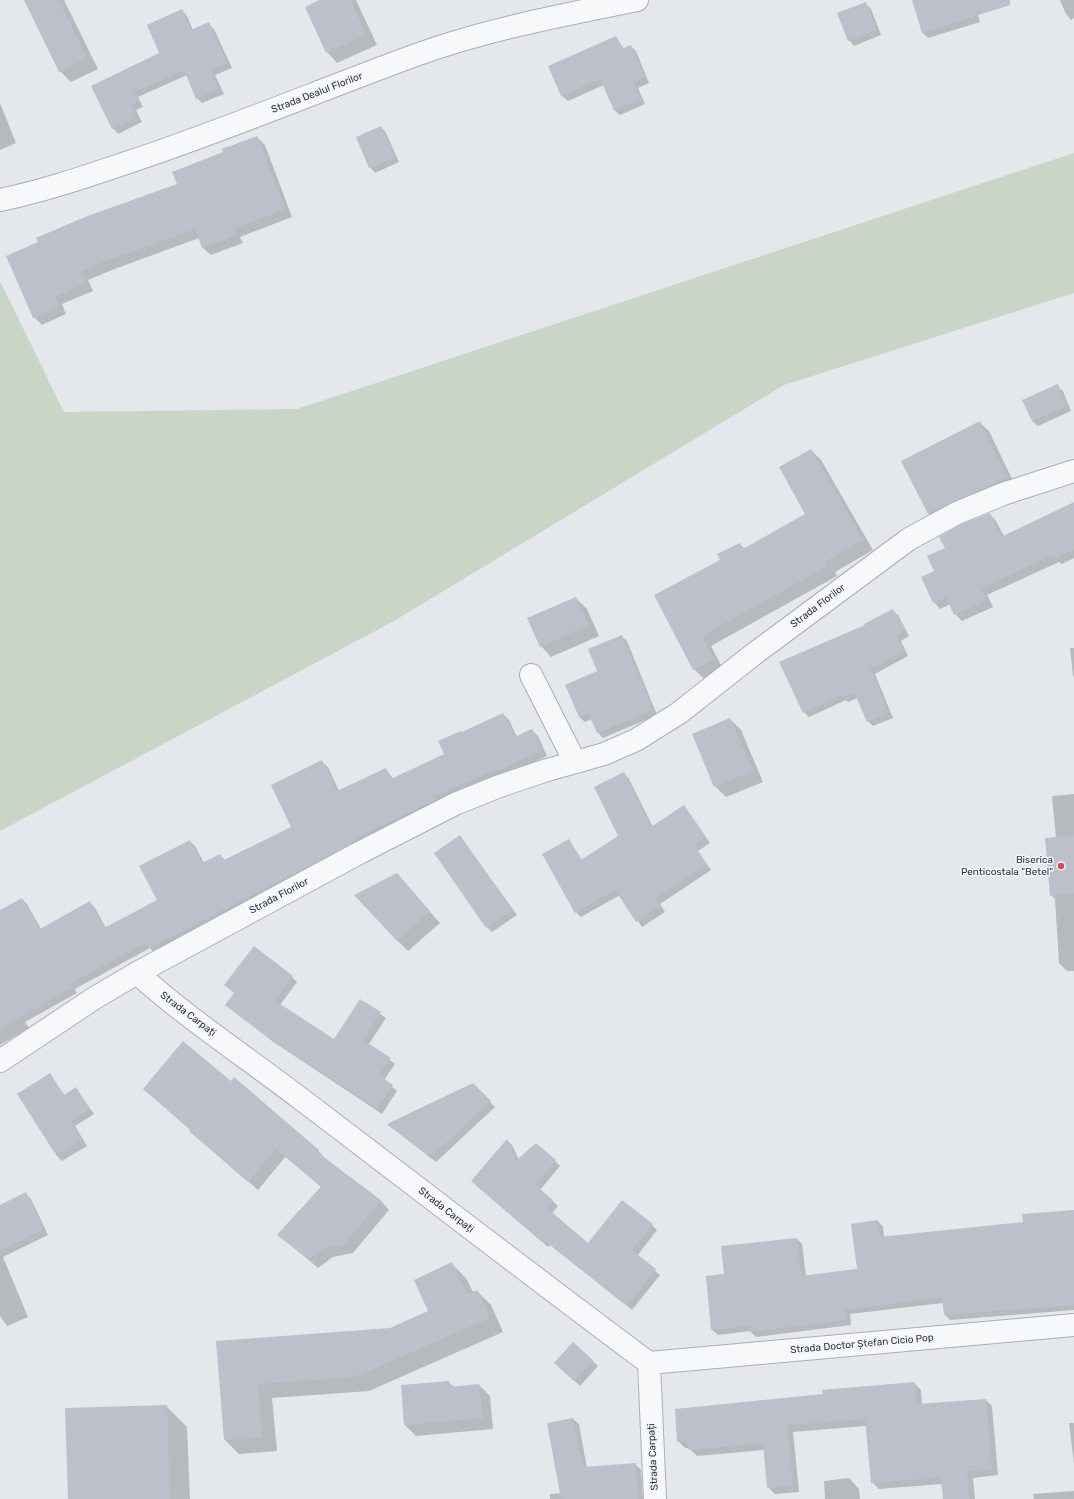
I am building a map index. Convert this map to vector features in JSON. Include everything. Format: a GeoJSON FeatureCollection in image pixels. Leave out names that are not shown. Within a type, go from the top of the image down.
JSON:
{"type":"FeatureCollection","features":[{"type":"Feature","properties":{"kind":"street","name":"Strada Dealul Florilor"},"geometry":{"type":"LineString","coordinates":[[0,200],[94,174],[173,147],[416,55],[479,34],[551,17],[638,0]]}},
{"type":"Feature","properties":{"kind":"street","name":"Strada Florilor"},"geometry":{"type":"LineString","coordinates":[[0,1061],[93,999],[137,973],[331,868],[455,804],[497,787],[604,754],[636,740],[679,713],[754,654],[909,540],[957,513],[990,499],[1074,471]]}},
{"type":"Feature","properties":{"kind":"street"},"geometry":{"type":"LineString","coordinates":[[531,675],[575,762]]}},
{"type":"Feature","properties":{"kind":"street","name":"Strada Carpați"},"geometry":{"type":"LineString","coordinates":[[137,973],[160,994],[299,1097],[495,1248],[649,1363],[655,1499]]}},
{"type":"Feature","properties":{"kind":"street","name":"Strada Doctor Ștefan Cicio Pop"},"geometry":{"type":"LineString","coordinates":[[649,1363],[1074,1325]]}},
{"type":"Feature","properties":{"kind":"green space"},"geometry":{"type":"Polygon","coordinates":[[[1074,153],[1074,293],[784,385],[394,621],[0,831],[0,281],[64,412],[297,409],[1074,153]]]}},
{"type":"Feature","properties":{"kind":"building"},"geometry":{"type":"Polygon","coordinates":[[[24,0],[59,0],[87,58],[59,72],[24,0]]]}},
{"type":"Feature","properties":{"kind":"building"},"geometry":{"type":"Polygon","coordinates":[[[319,0],[351,0],[366,35],[326,53],[305,7],[319,0]]]}},
{"type":"Feature","properties":{"kind":"building"},"geometry":{"type":"Polygon","coordinates":[[[912,0],[1010,0],[1010,5],[922,33],[912,0]]]}},
{"type":"Feature","properties":{"kind":"building"},"geometry":{"type":"Polygon","coordinates":[[[866,2],[877,30],[848,41],[837,13],[866,2]]]}},
{"type":"Feature","properties":{"kind":"building"},"geometry":{"type":"Polygon","coordinates":[[[182,9],[191,30],[209,22],[227,63],[211,70],[219,89],[196,99],[184,70],[134,92],[138,101],[131,105],[137,117],[112,129],[91,86],[159,53],[147,25],[182,9]]]}},
{"type":"Feature","properties":{"kind":"building"},"geometry":{"type":"Polygon","coordinates":[[[616,36],[622,49],[631,45],[645,77],[634,82],[641,99],[614,110],[600,79],[561,96],[548,66],[616,36]]]}},
{"type":"Feature","properties":{"kind":"building"},"geometry":{"type":"Polygon","coordinates":[[[381,126],[395,157],[369,168],[356,137],[381,126]]]}},
{"type":"Feature","properties":{"kind":"building"},"geometry":{"type":"Polygon","coordinates":[[[257,136],[285,209],[233,229],[236,235],[202,248],[195,229],[103,262],[81,272],[86,283],[55,297],[59,306],[33,318],[6,256],[38,242],[36,238],[85,217],[177,184],[172,172],[223,152],[222,149],[257,136]]]}},
{"type":"Feature","properties":{"kind":"building"},"geometry":{"type":"Polygon","coordinates":[[[1058,384],[1067,406],[1032,421],[1022,400],[1058,384]]]}},
{"type":"Feature","properties":{"kind":"building"},"geometry":{"type":"Polygon","coordinates":[[[980,421],[1007,477],[928,514],[901,461],[980,421]]]}},
{"type":"Feature","properties":{"kind":"building"},"geometry":{"type":"Polygon","coordinates":[[[811,449],[863,540],[826,561],[828,566],[702,636],[714,659],[693,670],[654,595],[720,560],[717,554],[740,543],[743,549],[805,514],[779,467],[811,449]]]}},
{"type":"Feature","properties":{"kind":"building"},"geometry":{"type":"Polygon","coordinates":[[[1074,502],[1074,549],[1054,558],[1053,555],[981,588],[987,600],[954,615],[946,597],[933,603],[921,577],[934,571],[927,556],[945,548],[939,537],[962,524],[990,513],[1001,537],[1074,502]]]}},
{"type":"Feature","properties":{"kind":"building"},"geometry":{"type":"Polygon","coordinates":[[[576,597],[589,625],[540,647],[527,618],[576,597]]]}},
{"type":"Feature","properties":{"kind":"building"},"geometry":{"type":"Polygon","coordinates":[[[893,609],[905,631],[896,635],[904,651],[870,669],[889,713],[867,722],[854,692],[842,698],[841,695],[803,713],[779,662],[865,625],[864,624],[893,609]]]}},
{"type":"Feature","properties":{"kind":"building"},"geometry":{"type":"Polygon","coordinates":[[[622,635],[653,710],[597,733],[588,713],[579,717],[565,685],[597,671],[588,649],[622,635]]]}},
{"type":"Feature","properties":{"kind":"building"},"geometry":{"type":"Polygon","coordinates":[[[503,713],[515,737],[532,729],[542,750],[498,771],[497,769],[434,796],[436,800],[355,838],[356,841],[149,948],[146,942],[70,984],[72,988],[0,1028],[0,910],[22,898],[40,929],[90,901],[104,928],[157,900],[139,866],[190,840],[202,863],[220,854],[224,860],[291,827],[271,785],[322,760],[337,791],[386,768],[391,779],[444,754],[438,741],[461,731],[462,732],[503,713]]]}},
{"type":"Feature","properties":{"kind":"building"},"geometry":{"type":"Polygon","coordinates":[[[730,718],[753,771],[714,787],[692,734],[730,718]]]}},
{"type":"Feature","properties":{"kind":"building"},"geometry":{"type":"Polygon","coordinates":[[[624,772],[651,827],[684,805],[706,837],[694,845],[707,864],[655,899],[660,906],[636,922],[615,890],[575,913],[542,854],[569,839],[581,860],[618,836],[594,787],[624,772]]]}},
{"type":"Feature","properties":{"kind":"building"},"geometry":{"type":"Polygon","coordinates":[[[460,835],[512,910],[486,928],[434,853],[460,835]]]}},
{"type":"Feature","properties":{"kind":"building","name":"Biserica Penticostala \"Betel\""},"geometry":{"type":"Polygon","coordinates":[[[1074,835],[1074,893],[1050,896],[1045,838],[1074,835]]]}},
{"type":"Feature","properties":{"kind":"building"},"geometry":{"type":"Polygon","coordinates":[[[397,873],[430,911],[397,941],[354,895],[397,873]]]}},
{"type":"Feature","properties":{"kind":"building"},"geometry":{"type":"Polygon","coordinates":[[[254,946],[293,976],[274,1000],[334,1039],[360,999],[381,1012],[363,1040],[391,1058],[379,1075],[393,1085],[377,1109],[266,1036],[225,1005],[234,993],[224,985],[254,946]]]}},
{"type":"Feature","properties":{"kind":"building"},"geometry":{"type":"Polygon","coordinates":[[[183,1041],[231,1081],[234,1077],[319,1150],[317,1152],[381,1200],[344,1245],[324,1248],[308,1259],[277,1235],[321,1187],[276,1149],[248,1182],[189,1131],[190,1129],[143,1089],[183,1041]]]}},
{"type":"Feature","properties":{"kind":"building"},"geometry":{"type":"Polygon","coordinates":[[[50,1073],[64,1095],[76,1087],[90,1109],[70,1121],[82,1140],[63,1152],[54,1152],[17,1094],[50,1073]]]}},
{"type":"Feature","properties":{"kind":"building"},"geometry":{"type":"Polygon","coordinates":[[[473,1083],[491,1101],[434,1154],[426,1154],[387,1124],[473,1083]]]}},
{"type":"Feature","properties":{"kind":"building"},"geometry":{"type":"Polygon","coordinates":[[[507,1139],[517,1160],[536,1143],[556,1160],[535,1185],[553,1200],[547,1208],[588,1243],[622,1200],[653,1224],[632,1250],[656,1269],[627,1306],[544,1240],[542,1242],[471,1181],[507,1139]]]}},
{"type":"Feature","properties":{"kind":"building"},"geometry":{"type":"Polygon","coordinates":[[[26,1192],[44,1229],[0,1251],[0,1205],[26,1192]]]}},
{"type":"Feature","properties":{"kind":"building"},"geometry":{"type":"Polygon","coordinates":[[[1074,1210],[1074,1305],[944,1315],[942,1297],[845,1310],[846,1320],[750,1332],[750,1326],[711,1330],[706,1276],[724,1274],[721,1246],[797,1238],[801,1276],[857,1269],[851,1224],[878,1220],[880,1237],[1023,1222],[1022,1214],[1074,1210]]]}},
{"type":"Feature","properties":{"kind":"building"},"geometry":{"type":"Polygon","coordinates":[[[452,1262],[467,1294],[477,1290],[490,1318],[355,1377],[258,1384],[262,1437],[224,1440],[216,1341],[390,1328],[428,1311],[414,1280],[452,1262]]]}},
{"type":"Feature","properties":{"kind":"building"},"geometry":{"type":"Polygon","coordinates":[[[573,1342],[593,1360],[574,1381],[554,1363],[573,1342]]]}},
{"type":"Feature","properties":{"kind":"building"},"geometry":{"type":"Polygon","coordinates":[[[449,1381],[449,1387],[479,1384],[483,1418],[404,1425],[401,1385],[449,1381]]]}},
{"type":"Feature","properties":{"kind":"building"},"geometry":{"type":"Polygon","coordinates":[[[915,1382],[917,1404],[986,1399],[992,1469],[967,1471],[969,1499],[943,1499],[941,1477],[871,1483],[865,1419],[787,1425],[793,1485],[767,1488],[763,1443],[689,1450],[685,1441],[677,1442],[675,1409],[823,1394],[822,1390],[915,1382]]]}},
{"type":"Feature","properties":{"kind":"building"},"geometry":{"type":"Polygon","coordinates":[[[167,1405],[170,1499],[68,1499],[65,1408],[167,1405]]]}},
{"type":"Feature","properties":{"kind":"building"},"geometry":{"type":"Polygon","coordinates":[[[573,1418],[583,1467],[636,1463],[638,1499],[561,1499],[547,1423],[573,1418]]]}},
{"type":"Feature","properties":{"kind":"place","name":"Biserica Penticostala \"Betel\""},"geometry":{"type":"Point","coordinates":[1061,866]}}]}
